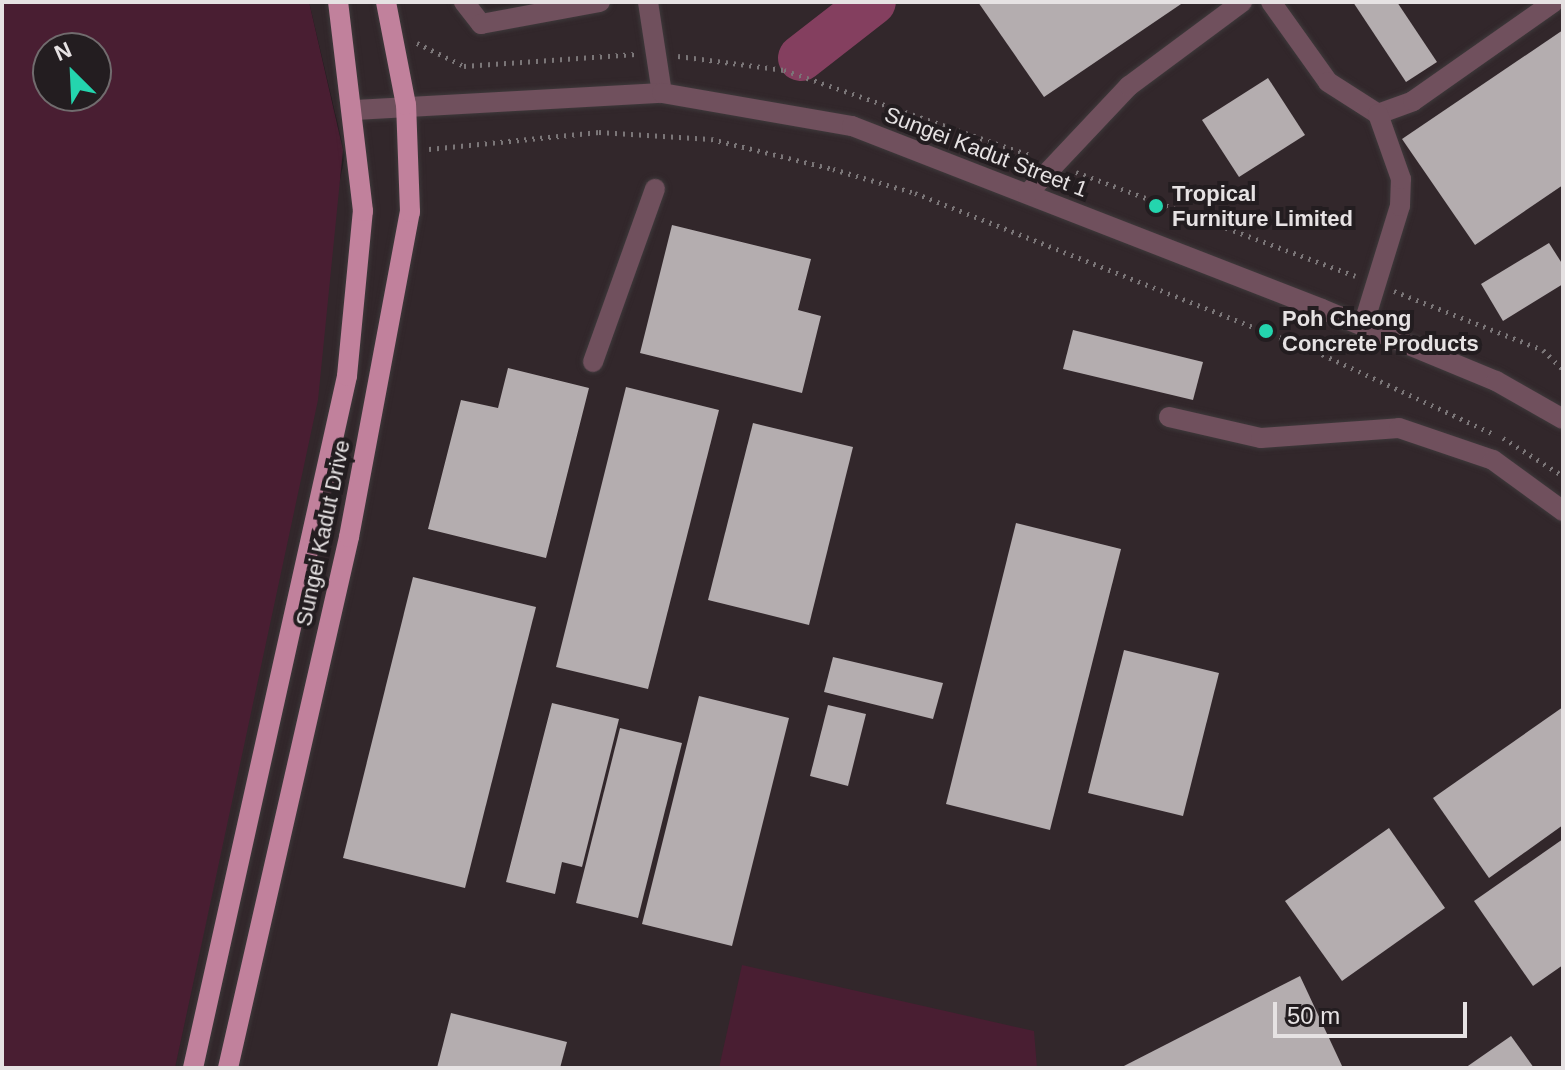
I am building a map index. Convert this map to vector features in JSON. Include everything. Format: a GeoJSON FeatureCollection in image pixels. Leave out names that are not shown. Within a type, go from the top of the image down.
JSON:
{"type":"FeatureCollection","features":[{"type":"Feature","properties":{"kind":"main road","name":"Sungei Kadut Drive"},"geometry":{"type":"LineString","coordinates":[[193,1068],[347,376],[363,211],[355,110],[338,2]]}},
{"type":"Feature","properties":{"kind":"main road","name":"Sungei Kadut Drive"},"geometry":{"type":"LineString","coordinates":[[228,1068],[349,537],[410,212],[406,105],[386,2]]}},
{"type":"Feature","properties":{"kind":"street"},"geometry":{"type":"LineString","coordinates":[[464,2],[481,24],[600,2]]}},
{"type":"Feature","properties":{"kind":"street"},"geometry":{"type":"LineString","coordinates":[[648,2],[662,93]]}},
{"type":"Feature","properties":{"kind":"street"},"geometry":{"type":"LineString","coordinates":[[1028,193],[1129,86],[1242,2]]}},
{"type":"Feature","properties":{"kind":"street"},"geometry":{"type":"LineString","coordinates":[[1271,2],[1328,82],[1378,114],[1401,179],[1400,206],[1363,326]]}},
{"type":"Feature","properties":{"kind":"street"},"geometry":{"type":"LineString","coordinates":[[1378,114],[1413,101],[1554,2]]}},
{"type":"Feature","properties":{"kind":"street","name":"Sungei Kadut Street 1"},"geometry":{"type":"LineString","coordinates":[[355,110],[662,93],[852,126],[1363,326],[1496,381],[1563,419]]}},
{"type":"Feature","properties":{"kind":"street"},"geometry":{"type":"LineString","coordinates":[[593,362],[655,189]]}},
{"type":"Feature","properties":{"kind":"street"},"geometry":{"type":"LineString","coordinates":[[1169,417],[1261,438],[1399,428],[1493,460],[1563,511]]}},
{"type":"Feature","properties":{"kind":"path"},"geometry":{"type":"LineString","coordinates":[[408,151],[599,132],[711,139],[833,169],[915,193],[1315,351],[1520,445],[1563,476]]}},
{"type":"Feature","properties":{"kind":"shaded area"},"geometry":{"type":"Polygon","coordinates":[[[2,2],[309,2],[343,150],[318,400],[175,1068],[2,1068],[2,2]]]}},
{"type":"Feature","properties":{"kind":"shaded area"},"geometry":{"type":"Polygon","coordinates":[[[309,2],[1563,2],[1563,1068],[160,1068],[345,155],[309,2]]]}},
{"type":"Feature","properties":{"kind":"shaded area"},"geometry":{"type":"Polygon","coordinates":[[[742,965],[1034,1031],[1037,1068],[719,1068],[742,965]]]}},
{"type":"Feature","properties":{"kind":"building"},"geometry":{"type":"Polygon","coordinates":[[[978,2],[1184,2],[1044,97],[978,2]]]}},
{"type":"Feature","properties":{"kind":"building"},"geometry":{"type":"Polygon","coordinates":[[[1353,2],[1397,2],[1437,62],[1406,82],[1353,2]]]}},
{"type":"Feature","properties":{"kind":"building"},"geometry":{"type":"Polygon","coordinates":[[[1563,30],[1563,185],[1475,245],[1402,139],[1563,30]]]}},
{"type":"Feature","properties":{"kind":"building"},"geometry":{"type":"Polygon","coordinates":[[[1268,78],[1305,135],[1239,177],[1202,120],[1268,78]]]}},
{"type":"Feature","properties":{"kind":"building"},"geometry":{"type":"Polygon","coordinates":[[[672,225],[811,259],[798,310],[821,316],[802,393],[640,353],[672,225]]]}},
{"type":"Feature","properties":{"kind":"building"},"geometry":{"type":"Polygon","coordinates":[[[1549,243],[1563,265],[1563,284],[1503,321],[1481,284],[1549,243]]]}},
{"type":"Feature","properties":{"kind":"building"},"geometry":{"type":"Polygon","coordinates":[[[1073,330],[1203,362],[1193,400],[1063,369],[1073,330]]]}},
{"type":"Feature","properties":{"kind":"building"},"geometry":{"type":"Polygon","coordinates":[[[508,368],[589,388],[546,558],[428,529],[461,400],[498,408],[508,368]]]}},
{"type":"Feature","properties":{"kind":"building"},"geometry":{"type":"Polygon","coordinates":[[[626,387],[719,410],[648,689],[556,667],[626,387]]]}},
{"type":"Feature","properties":{"kind":"building"},"geometry":{"type":"Polygon","coordinates":[[[753,423],[853,447],[809,625],[708,600],[753,423]]]}},
{"type":"Feature","properties":{"kind":"building"},"geometry":{"type":"Polygon","coordinates":[[[1016,523],[1121,549],[1050,830],[946,804],[1016,523]]]}},
{"type":"Feature","properties":{"kind":"building"},"geometry":{"type":"Polygon","coordinates":[[[413,577],[536,607],[465,888],[343,858],[413,577]]]}},
{"type":"Feature","properties":{"kind":"building"},"geometry":{"type":"Polygon","coordinates":[[[1124,650],[1219,673],[1183,816],[1088,793],[1124,650]]]}},
{"type":"Feature","properties":{"kind":"building"},"geometry":{"type":"Polygon","coordinates":[[[833,657],[943,683],[933,719],[824,692],[833,657]]]}},
{"type":"Feature","properties":{"kind":"building"},"geometry":{"type":"Polygon","coordinates":[[[699,696],[789,718],[732,946],[642,924],[699,696]]]}},
{"type":"Feature","properties":{"kind":"building"},"geometry":{"type":"Polygon","coordinates":[[[552,703],[619,719],[582,867],[562,862],[555,894],[506,882],[552,703]]]}},
{"type":"Feature","properties":{"kind":"building"},"geometry":{"type":"Polygon","coordinates":[[[828,705],[866,714],[848,786],[810,776],[828,705]]]}},
{"type":"Feature","properties":{"kind":"building"},"geometry":{"type":"Polygon","coordinates":[[[1563,707],[1563,825],[1489,878],[1433,798],[1563,707]]]}},
{"type":"Feature","properties":{"kind":"building"},"geometry":{"type":"Polygon","coordinates":[[[620,728],[682,743],[638,918],[576,903],[620,728]]]}},
{"type":"Feature","properties":{"kind":"building"},"geometry":{"type":"Polygon","coordinates":[[[1389,828],[1445,908],[1342,981],[1285,901],[1389,828]]]}},
{"type":"Feature","properties":{"kind":"building"},"geometry":{"type":"Polygon","coordinates":[[[1563,839],[1563,965],[1533,986],[1474,901],[1563,839]]]}},
{"type":"Feature","properties":{"kind":"building"},"geometry":{"type":"Polygon","coordinates":[[[1300,976],[1343,1068],[1120,1068],[1300,976]]]}},
{"type":"Feature","properties":{"kind":"building"},"geometry":{"type":"Polygon","coordinates":[[[451,1013],[567,1042],[560,1068],[437,1068],[451,1013]]]}},
{"type":"Feature","properties":{"kind":"building"},"geometry":{"type":"Polygon","coordinates":[[[1511,1036],[1534,1068],[1465,1068],[1511,1036]]]}},
{"type":"Feature","properties":{"kind":"waterway"},"geometry":{"type":"LineString","coordinates":[[801,58],[873,2]]}},
{"type":"Feature","properties":{"kind":"place","name":"Tropical Furniture Limited"},"geometry":{"type":"Point","coordinates":[1156,206]}},
{"type":"Feature","properties":{"kind":"place","name":"Poh Cheong Concrete Products"},"geometry":{"type":"Point","coordinates":[1266,331]}}]}
